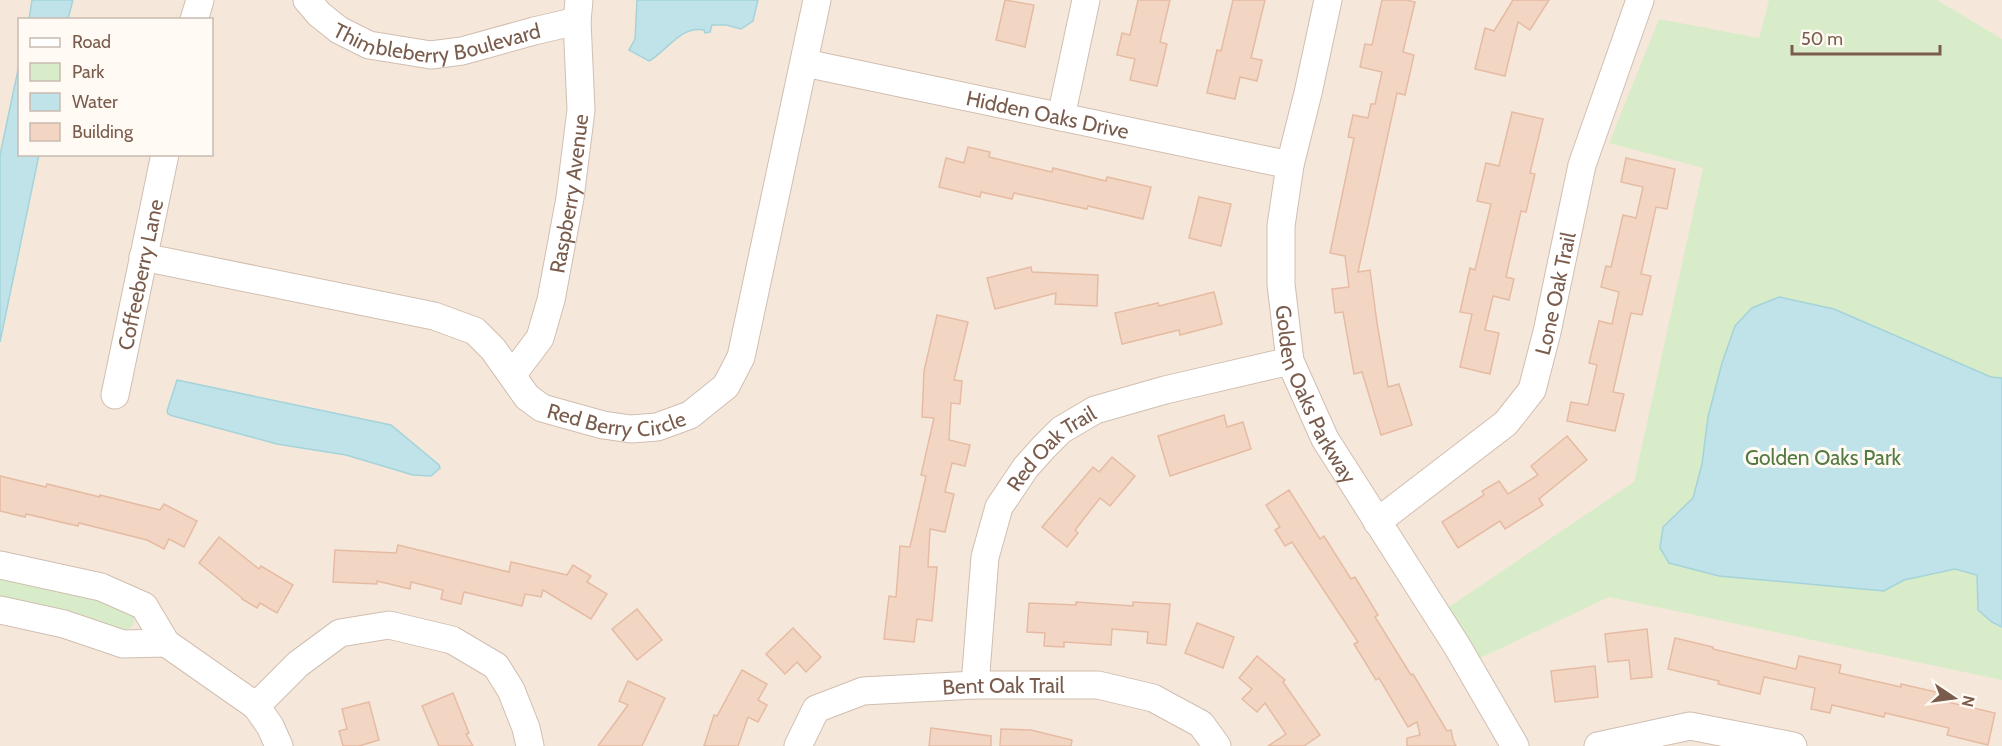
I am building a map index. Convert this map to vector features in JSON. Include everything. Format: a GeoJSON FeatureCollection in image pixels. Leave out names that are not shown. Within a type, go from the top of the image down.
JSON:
{"type":"FeatureCollection","features":[{"type":"Feature","properties":{"kind":"street"},"geometry":{"type":"LineString","coordinates":[[195,18],[200,0]]}},
{"type":"Feature","properties":{"kind":"street","name":"Thimbleberry Boulevard"},"geometry":{"type":"LineString","coordinates":[[307,0],[319,14],[339,30],[369,45],[431,55],[462,51],[534,31],[578,10]]}},
{"type":"Feature","properties":{"kind":"street","name":"Red Berry Circle"},"geometry":{"type":"LineString","coordinates":[[143,257],[434,316],[476,332],[493,349],[527,397],[542,408],[603,425],[631,429],[657,427],[690,415],[726,386],[741,357],[817,0]]}},
{"type":"Feature","properties":{"kind":"street"},"geometry":{"type":"LineString","coordinates":[[1061,117],[1086,0]]}},
{"type":"Feature","properties":{"kind":"street","name":"Golden Oaks Parkway"},"geometry":{"type":"LineString","coordinates":[[1328,0],[1290,165],[1281,226],[1281,284],[1290,361],[1325,439],[1457,646],[1515,746]]}},
{"type":"Feature","properties":{"kind":"street","name":"Lone Oak Trail"},"geometry":{"type":"LineString","coordinates":[[1377,522],[1506,423],[1532,390],[1582,165],[1640,0]]}},
{"type":"Feature","properties":{"kind":"street","name":"Raspberry Avenue"},"geometry":{"type":"LineString","coordinates":[[512,375],[540,338],[551,300],[570,198],[581,110],[578,10]]}},
{"type":"Feature","properties":{"kind":"street","name":"Hidden Oaks Drive"},"geometry":{"type":"LineString","coordinates":[[805,63],[1290,165]]}},
{"type":"Feature","properties":{"kind":"street","name":"Coffeeberry Lane"},"geometry":{"type":"LineString","coordinates":[[115,395],[165,156]]}},
{"type":"Feature","properties":{"kind":"street","name":"Red Oak Trail"},"geometry":{"type":"LineString","coordinates":[[975,685],[984,557],[999,507],[1026,467],[1044,447],[1061,430],[1095,410],[1165,390],[1290,361]]}},
{"type":"Feature","properties":{"kind":"street"},"geometry":{"type":"LineString","coordinates":[[0,565],[101,587],[144,606],[166,643],[256,706],[270,726],[279,746]]}},
{"type":"Feature","properties":{"kind":"street"},"geometry":{"type":"LineString","coordinates":[[0,610],[64,624],[123,644],[166,643]]}},
{"type":"Feature","properties":{"kind":"street"},"geometry":{"type":"LineString","coordinates":[[256,706],[298,664],[340,633],[389,625],[452,640],[496,666],[511,690],[526,728],[530,746]]}},
{"type":"Feature","properties":{"kind":"street","name":"Bent Oak Trail"},"geometry":{"type":"LineString","coordinates":[[798,746],[816,709],[863,691],[975,685],[1098,685],[1153,698],[1201,724],[1217,746]]}},
{"type":"Feature","properties":{"kind":"street"},"geometry":{"type":"LineString","coordinates":[[1598,746],[1690,726],[1790,746]]}},
{"type":"Feature","properties":{"kind":"shaded area"},"geometry":{"type":"Polygon","coordinates":[[[0,0],[2002,0],[2002,746],[0,746],[0,0]]]}},
{"type":"Feature","properties":{"kind":"green space","name":"Golden Oaks Park"},"geometry":{"type":"Polygon","coordinates":[[[1769,0],[1937,0],[2002,39],[2002,680],[1609,597],[1476,660],[1446,609],[1634,482],[1703,168],[1609,143],[1659,19],[1759,38],[1769,0]]]}},
{"type":"Feature","properties":{"kind":"green space"},"geometry":{"type":"Polygon","coordinates":[[[0,576],[88,596],[134,615],[133,624],[128,629],[121,630],[0,599],[0,576]]]}},
{"type":"Feature","properties":{"kind":"water"},"geometry":{"type":"Polygon","coordinates":[[[32,0],[73,0],[68,18],[29,18],[32,0]]]}},
{"type":"Feature","properties":{"kind":"water"},"geometry":{"type":"Polygon","coordinates":[[[637,0],[758,0],[753,21],[741,29],[726,25],[712,25],[710,32],[705,33],[704,30],[696,29],[688,31],[649,61],[629,50],[635,39],[637,0]]]}},
{"type":"Feature","properties":{"kind":"water"},"geometry":{"type":"Polygon","coordinates":[[[18,70],[18,156],[39,156],[0,342],[0,155],[18,70]]]}},
{"type":"Feature","properties":{"kind":"water"},"geometry":{"type":"Polygon","coordinates":[[[1779,297],[1834,309],[1991,377],[2002,378],[2002,627],[1978,610],[1977,575],[1955,569],[1904,580],[1884,591],[1719,576],[1669,563],[1660,548],[1663,527],[1693,498],[1702,464],[1708,417],[1722,363],[1735,326],[1752,308],[1779,297]]]}},
{"type":"Feature","properties":{"kind":"water"},"geometry":{"type":"Polygon","coordinates":[[[177,380],[391,425],[440,468],[431,476],[413,475],[346,455],[277,444],[173,416],[167,411],[177,380]]]}},
{"type":"Feature","properties":{"kind":"building"},"geometry":{"type":"Polygon","coordinates":[[[1005,0],[1034,5],[1025,47],[996,40],[1005,0]]]}},
{"type":"Feature","properties":{"kind":"building"},"geometry":{"type":"Polygon","coordinates":[[[1138,0],[1170,0],[1160,42],[1167,44],[1157,86],[1130,80],[1135,59],[1117,55],[1122,33],[1130,35],[1138,0]]]}},
{"type":"Feature","properties":{"kind":"building"},"geometry":{"type":"Polygon","coordinates":[[[1233,0],[1265,0],[1251,58],[1262,60],[1257,81],[1240,77],[1235,99],[1207,93],[1217,50],[1221,51],[1233,0]]]}},
{"type":"Feature","properties":{"kind":"building"},"geometry":{"type":"Polygon","coordinates":[[[1382,0],[1415,2],[1403,52],[1414,55],[1405,95],[1397,93],[1358,272],[1370,270],[1388,387],[1399,384],[1412,425],[1381,435],[1362,372],[1354,374],[1343,312],[1335,313],[1332,289],[1349,287],[1345,256],[1330,253],[1354,138],[1348,137],[1353,115],[1368,118],[1371,104],[1375,104],[1382,72],[1360,67],[1365,44],[1372,45],[1382,0]]]}},
{"type":"Feature","properties":{"kind":"building"},"geometry":{"type":"Polygon","coordinates":[[[1513,0],[1549,0],[1530,30],[1518,22],[1505,76],[1475,69],[1485,28],[1494,31],[1513,0]]]}},
{"type":"Feature","properties":{"kind":"building"},"geometry":{"type":"Polygon","coordinates":[[[1512,112],[1543,119],[1530,173],[1535,174],[1526,212],[1521,211],[1506,277],[1514,279],[1509,300],[1493,296],[1485,330],[1499,333],[1490,374],[1460,367],[1472,314],[1460,312],[1470,268],[1475,270],[1491,204],[1477,201],[1486,163],[1499,166],[1512,112]]]}},
{"type":"Feature","properties":{"kind":"building"},"geometry":{"type":"Polygon","coordinates":[[[968,147],[990,152],[989,157],[1052,172],[1053,168],[1106,181],[1107,177],[1151,187],[1143,219],[1088,206],[1087,209],[1014,193],[1012,199],[981,192],[980,197],[939,187],[946,158],[964,163],[968,147]]]}},
{"type":"Feature","properties":{"kind":"building"},"geometry":{"type":"Polygon","coordinates":[[[1626,158],[1675,169],[1667,209],[1656,207],[1641,274],[1651,276],[1642,315],[1631,313],[1613,392],[1624,394],[1615,431],[1567,421],[1571,402],[1588,405],[1597,365],[1589,363],[1599,321],[1612,324],[1619,292],[1601,287],[1606,266],[1611,267],[1623,215],[1636,218],[1643,187],[1621,182],[1626,158]]]}},
{"type":"Feature","properties":{"kind":"building"},"geometry":{"type":"Polygon","coordinates":[[[1199,197],[1231,204],[1221,246],[1189,238],[1199,197]]]}},
{"type":"Feature","properties":{"kind":"building"},"geometry":{"type":"Polygon","coordinates":[[[1031,267],[1032,272],[1098,275],[1097,306],[1055,304],[1056,293],[995,309],[987,278],[1031,267]]]}},
{"type":"Feature","properties":{"kind":"building"},"geometry":{"type":"Polygon","coordinates":[[[1214,292],[1222,324],[1180,335],[1179,330],[1122,344],[1115,313],[1158,303],[1159,306],[1214,292]]]}},
{"type":"Feature","properties":{"kind":"building"},"geometry":{"type":"Polygon","coordinates":[[[937,315],[968,322],[954,380],[962,381],[960,404],[951,403],[949,440],[970,445],[965,466],[952,463],[945,492],[954,494],[945,532],[930,529],[928,567],[937,567],[932,621],[917,619],[914,642],[884,639],[889,596],[896,597],[900,546],[910,547],[926,476],[921,475],[934,418],[922,417],[924,371],[937,315]]]}},
{"type":"Feature","properties":{"kind":"building"},"geometry":{"type":"Polygon","coordinates":[[[1224,415],[1227,427],[1243,422],[1251,449],[1170,476],[1158,436],[1224,415]]]}},
{"type":"Feature","properties":{"kind":"building"},"geometry":{"type":"Polygon","coordinates":[[[1567,436],[1587,460],[1539,499],[1543,505],[1505,529],[1500,521],[1458,548],[1442,522],[1484,495],[1482,491],[1499,481],[1508,494],[1538,475],[1531,466],[1567,436]]]}},
{"type":"Feature","properties":{"kind":"building"},"geometry":{"type":"Polygon","coordinates":[[[1112,457],[1135,476],[1110,506],[1100,498],[1075,530],[1078,533],[1067,547],[1042,527],[1093,467],[1099,472],[1112,457]]]}},
{"type":"Feature","properties":{"kind":"building"},"geometry":{"type":"Polygon","coordinates":[[[0,476],[46,487],[47,484],[100,497],[100,495],[160,510],[164,504],[197,521],[184,547],[169,539],[164,549],[147,540],[79,523],[78,526],[26,514],[25,517],[0,511],[0,476]]]}},
{"type":"Feature","properties":{"kind":"building"},"geometry":{"type":"Polygon","coordinates":[[[1289,490],[1320,539],[1324,536],[1351,579],[1355,577],[1378,615],[1375,617],[1411,675],[1413,674],[1447,731],[1451,730],[1456,746],[1407,746],[1407,738],[1420,735],[1417,722],[1408,727],[1379,678],[1376,680],[1354,644],[1358,642],[1292,542],[1285,546],[1275,530],[1280,527],[1266,505],[1289,490]]]}},
{"type":"Feature","properties":{"kind":"building"},"geometry":{"type":"Polygon","coordinates":[[[219,537],[259,569],[261,566],[293,585],[277,613],[260,603],[257,608],[242,599],[199,563],[219,537]]]}},
{"type":"Feature","properties":{"kind":"building"},"geometry":{"type":"Polygon","coordinates":[[[398,545],[509,572],[511,562],[567,575],[573,565],[591,576],[587,582],[607,594],[591,619],[543,590],[541,597],[525,594],[522,606],[464,592],[461,604],[441,599],[443,590],[411,582],[410,589],[377,581],[377,584],[333,582],[335,550],[396,553],[398,545]]]}},
{"type":"Feature","properties":{"kind":"building"},"geometry":{"type":"Polygon","coordinates":[[[1076,602],[1133,606],[1133,602],[1170,604],[1166,645],[1147,643],[1148,632],[1112,629],[1111,645],[1064,642],[1064,647],[1044,646],[1045,633],[1027,632],[1029,603],[1076,605],[1076,602]]]}},
{"type":"Feature","properties":{"kind":"building"},"geometry":{"type":"Polygon","coordinates":[[[637,609],[662,640],[637,660],[612,629],[637,609]]]}},
{"type":"Feature","properties":{"kind":"building"},"geometry":{"type":"Polygon","coordinates":[[[1197,623],[1234,637],[1223,668],[1185,653],[1197,623]]]}},
{"type":"Feature","properties":{"kind":"building"},"geometry":{"type":"Polygon","coordinates":[[[793,628],[821,657],[806,672],[797,662],[785,674],[766,654],[793,628]]]}},
{"type":"Feature","properties":{"kind":"building"},"geometry":{"type":"Polygon","coordinates":[[[1647,629],[1652,677],[1631,679],[1629,660],[1608,662],[1605,634],[1647,629]]]}},
{"type":"Feature","properties":{"kind":"building"},"geometry":{"type":"Polygon","coordinates":[[[1675,638],[1796,669],[1799,656],[1841,665],[1839,673],[1945,694],[1943,701],[1995,713],[1988,745],[1947,735],[1949,728],[1885,713],[1884,717],[1832,705],[1830,713],[1811,709],[1815,688],[1764,677],[1760,694],[1668,669],[1675,638]]]}},
{"type":"Feature","properties":{"kind":"building"},"geometry":{"type":"Polygon","coordinates":[[[1257,656],[1285,680],[1283,682],[1320,735],[1304,746],[1268,746],[1286,734],[1265,703],[1257,712],[1242,699],[1252,689],[1239,678],[1257,656]]]}},
{"type":"Feature","properties":{"kind":"building"},"geometry":{"type":"Polygon","coordinates":[[[1595,666],[1598,697],[1555,702],[1551,671],[1595,666]]]}},
{"type":"Feature","properties":{"kind":"building"},"geometry":{"type":"Polygon","coordinates":[[[742,670],[767,684],[758,700],[767,705],[758,722],[748,717],[738,746],[704,746],[714,715],[717,716],[742,670]]]}},
{"type":"Feature","properties":{"kind":"building"},"geometry":{"type":"Polygon","coordinates":[[[628,681],[665,698],[642,746],[598,746],[628,705],[619,701],[628,681]]]}},
{"type":"Feature","properties":{"kind":"building"},"geometry":{"type":"Polygon","coordinates":[[[453,693],[469,733],[466,734],[473,746],[439,746],[422,706],[453,693]]]}},
{"type":"Feature","properties":{"kind":"building"},"geometry":{"type":"Polygon","coordinates":[[[369,702],[379,740],[359,746],[343,746],[339,731],[347,729],[342,709],[369,702]]]}},
{"type":"Feature","properties":{"kind":"building"},"geometry":{"type":"Polygon","coordinates":[[[931,728],[991,736],[991,746],[929,746],[931,728]]]}},
{"type":"Feature","properties":{"kind":"building"},"geometry":{"type":"Polygon","coordinates":[[[1001,729],[1031,730],[1072,740],[1071,746],[1000,746],[1001,729]]]}}]}
